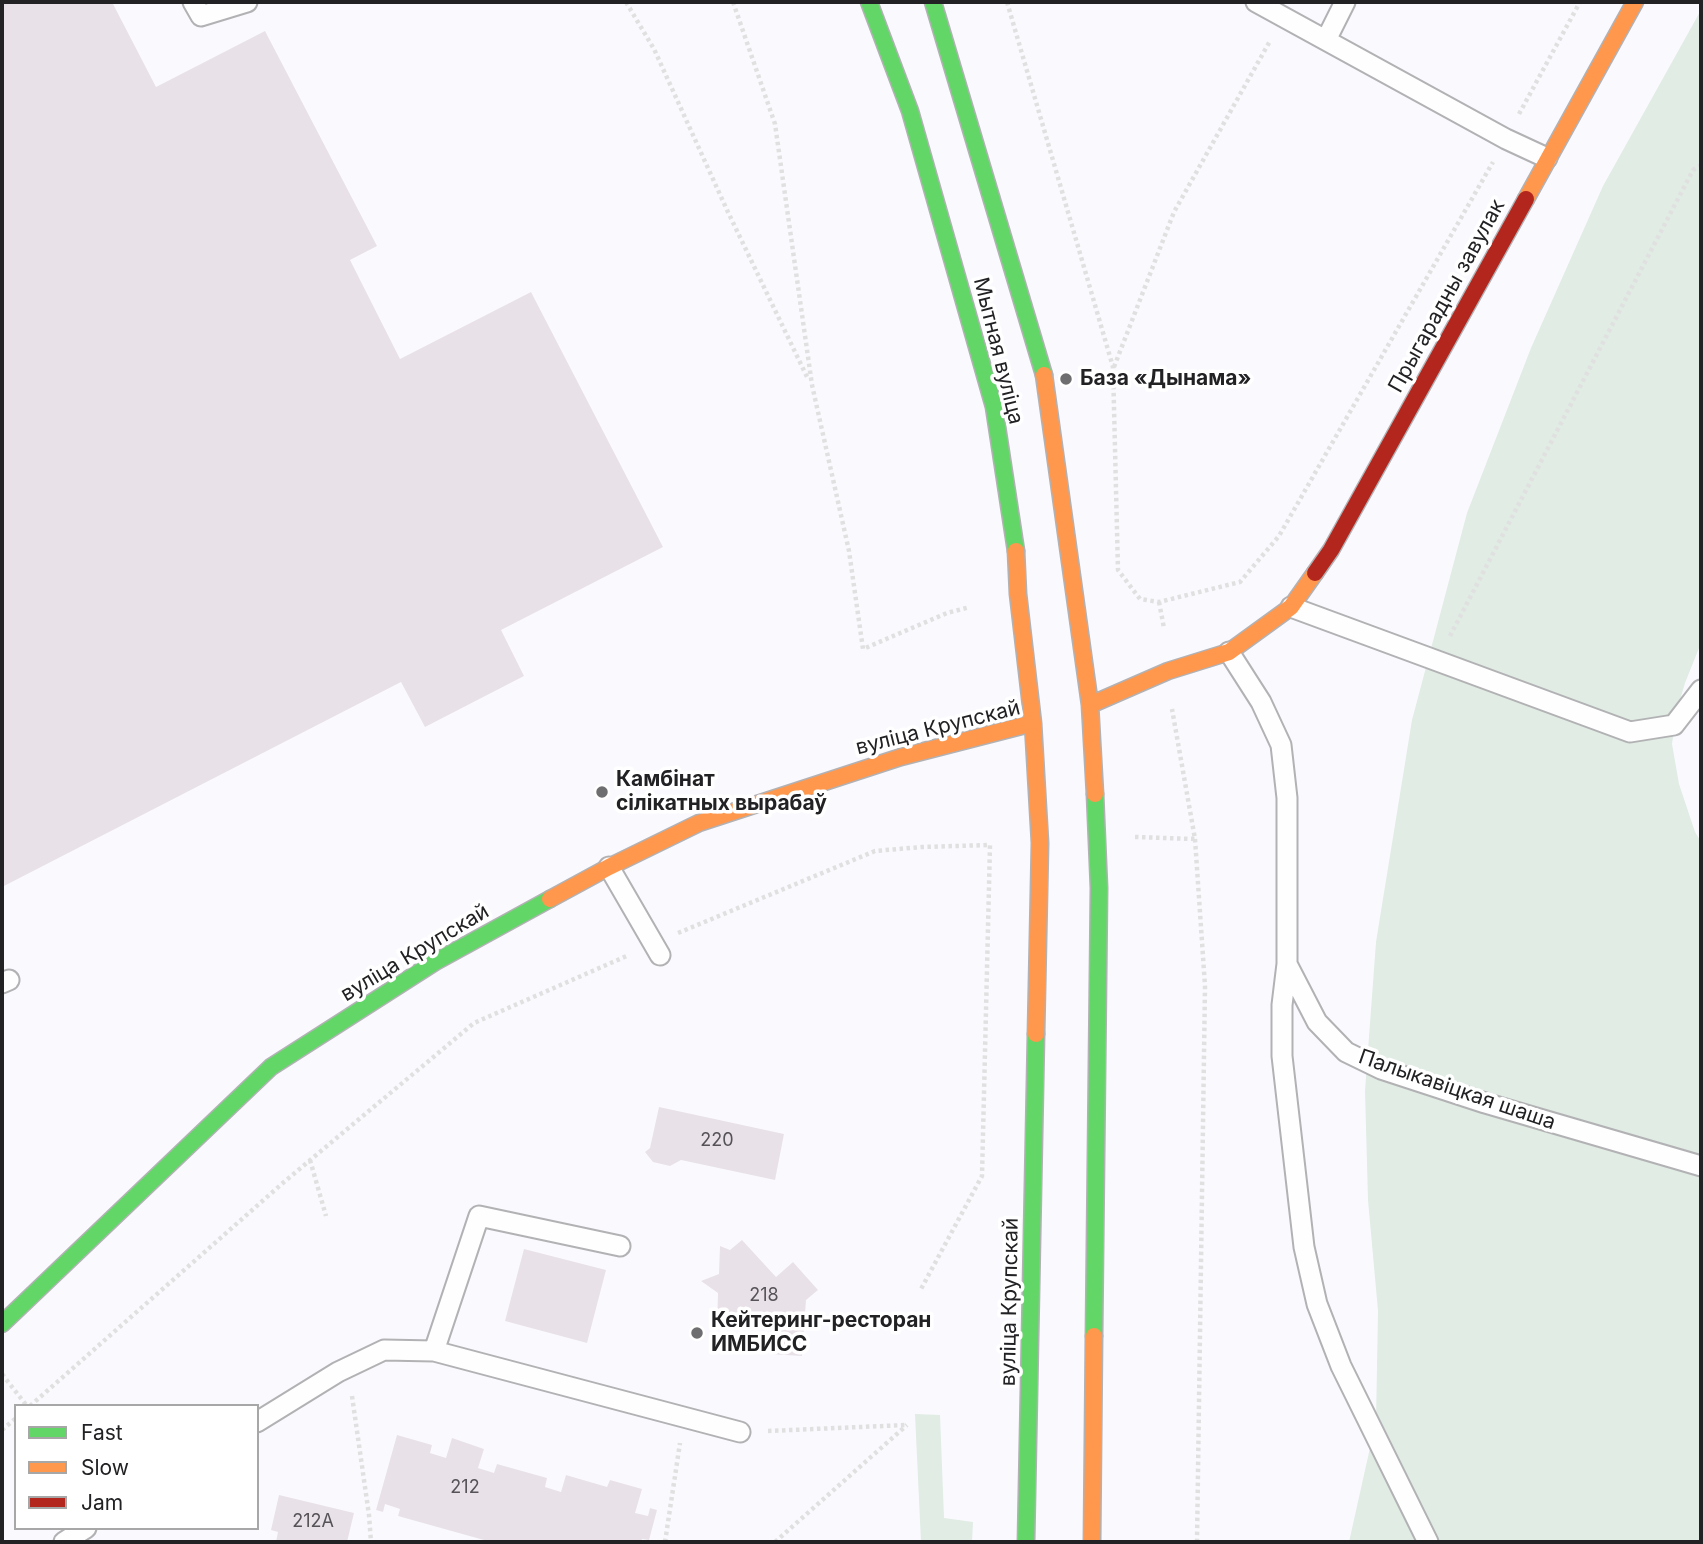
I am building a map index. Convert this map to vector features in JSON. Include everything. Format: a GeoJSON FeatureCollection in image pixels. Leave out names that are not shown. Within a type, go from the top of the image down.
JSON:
{"type":"FeatureCollection","features":[{"type":"Feature","properties":{"kind":"main road","name":"Мытная вуліца"},"geometry":{"type":"LineString","coordinates":[[869,2],[911,111],[994,407],[1016,541],[1018,594],[1039,721]]}},
{"type":"Feature","properties":{"kind":"main road","name":"Мытная вуліца"},"geometry":{"type":"LineString","coordinates":[[933,2],[1044,372],[1084,707]]}},
{"type":"Feature","properties":{"kind":"main road","name":"Прыгарадны завулак"},"geometry":{"type":"LineString","coordinates":[[1084,707],[1168,671],[1229,652],[1291,607],[1331,550],[1635,2]]}},
{"type":"Feature","properties":{"kind":"main road"},"geometry":{"type":"LineString","coordinates":[[1084,707],[1098,836],[1099,888],[1092,1542]]}},
{"type":"Feature","properties":{"kind":"main road","name":"вуліца Крупскай"},"geometry":{"type":"LineString","coordinates":[[2,1325],[271,1067],[435,962],[608,867],[699,823],[901,757],[1039,721],[1040,843],[1026,1542]]}},
{"type":"Feature","properties":{"kind":"lane"},"geometry":{"type":"LineString","coordinates":[[193,2],[201,16],[247,2]]}},
{"type":"Feature","properties":{"kind":"lane"},"geometry":{"type":"LineString","coordinates":[[1256,2],[1506,139],[1547,158]]}},
{"type":"Feature","properties":{"kind":"lane"},"geometry":{"type":"LineString","coordinates":[[1326,40],[1345,2]]}},
{"type":"Feature","properties":{"kind":"lane"},"geometry":{"type":"LineString","coordinates":[[1291,607],[1630,732],[1674,725],[1701,690]]}},
{"type":"Feature","properties":{"kind":"lane","name":"Палыкавіцкая шаша"},"geometry":{"type":"LineString","coordinates":[[1229,652],[1261,702],[1281,744],[1287,798],[1287,964],[1317,1022],[1346,1052],[1381,1069],[1485,1103],[1701,1166]]}},
{"type":"Feature","properties":{"kind":"lane"},"geometry":{"type":"LineString","coordinates":[[608,867],[656,950]]}},
{"type":"Feature","properties":{"kind":"lane"},"geometry":{"type":"LineString","coordinates":[[1287,964],[1282,1005],[1282,1056],[1304,1247],[1317,1304],[1341,1366],[1428,1542]]}},
{"type":"Feature","properties":{"kind":"lane"},"geometry":{"type":"LineString","coordinates":[[435,1351],[480,1216],[620,1247]]}},
{"type":"Feature","properties":{"kind":"lane"},"geometry":{"type":"LineString","coordinates":[[259,1421],[348,1367],[384,1350],[435,1351],[740,1432]]}},
{"type":"Feature","properties":{"kind":"lane"},"geometry":{"type":"LineString","coordinates":[[64,1542],[83,1530]]}},
{"type":"Feature","properties":{"kind":"path"},"geometry":{"type":"LineString","coordinates":[[626,2],[654,49],[727,210],[812,386]]}},
{"type":"Feature","properties":{"kind":"path"},"geometry":{"type":"LineString","coordinates":[[733,2],[775,124],[812,386],[849,551],[863,649],[947,613],[970,607]]}},
{"type":"Feature","properties":{"kind":"path"},"geometry":{"type":"LineString","coordinates":[[1007,2],[1113,368],[1118,570],[1140,599],[1158,602],[1240,582],[1279,536],[1506,139],[1580,2]]}},
{"type":"Feature","properties":{"kind":"path"},"geometry":{"type":"LineString","coordinates":[[1113,368],[1174,212],[1283,17]]}},
{"type":"Feature","properties":{"kind":"path"},"geometry":{"type":"LineString","coordinates":[[1437,662],[1693,170],[1701,165]]}},
{"type":"Feature","properties":{"kind":"path"},"geometry":{"type":"LineString","coordinates":[[1158,602],[1164,628]]}},
{"type":"Feature","properties":{"kind":"path"},"geometry":{"type":"LineString","coordinates":[[1172,709],[1195,839],[1205,986],[1197,1542]]}},
{"type":"Feature","properties":{"kind":"path"},"geometry":{"type":"LineString","coordinates":[[1130,837],[1195,839]]}},
{"type":"Feature","properties":{"kind":"path"},"geometry":{"type":"LineString","coordinates":[[31,1404],[310,1160],[474,1023],[656,950],[875,851],[922,846],[990,845],[982,1176],[921,1289]]}},
{"type":"Feature","properties":{"kind":"path"},"geometry":{"type":"LineString","coordinates":[[310,1160],[326,1216]]}},
{"type":"Feature","properties":{"kind":"path"},"geometry":{"type":"LineString","coordinates":[[348,1367],[371,1542]]}},
{"type":"Feature","properties":{"kind":"path"},"geometry":{"type":"LineString","coordinates":[[2,1374],[27,1404]]}},
{"type":"Feature","properties":{"kind":"path"},"geometry":{"type":"LineString","coordinates":[[665,1542],[684,1417]]}},
{"type":"Feature","properties":{"kind":"path"},"geometry":{"type":"LineString","coordinates":[[740,1432],[907,1425],[775,1542]]}},
{"type":"Feature","properties":{"kind":"shaded area"},"geometry":{"type":"Polygon","coordinates":[[[1701,10],[1701,643],[1677,710],[1672,744],[1679,784],[1701,842],[1701,1542],[1349,1542],[1376,1421],[1378,1311],[1368,1200],[1365,1091],[1376,942],[1412,720],[1467,513],[1531,348],[1603,186],[1701,10]]]}},
{"type":"Feature","properties":{"kind":"shaded area"},"geometry":{"type":"Polygon","coordinates":[[[915,1414],[940,1415],[944,1518],[973,1522],[972,1542],[921,1542],[915,1414]]]}},
{"type":"Feature","properties":{"kind":"building"},"geometry":{"type":"Polygon","coordinates":[[[2,2],[112,2],[156,87],[265,31],[377,246],[350,260],[400,359],[531,292],[663,547],[501,630],[524,676],[425,727],[401,682],[2,887],[2,2]]]}},
{"type":"Feature","properties":{"kind":"building"},"geometry":{"type":"Polygon","coordinates":[[[659,1107],[784,1134],[775,1180],[681,1160],[670,1166],[653,1162],[645,1152],[650,1148],[659,1107]]]}},
{"type":"Feature","properties":{"kind":"building"},"geometry":{"type":"Polygon","coordinates":[[[742,1240],[776,1277],[793,1262],[818,1290],[806,1300],[802,1356],[769,1354],[771,1326],[717,1326],[718,1293],[701,1281],[719,1274],[720,1246],[730,1250],[742,1240]]]}},
{"type":"Feature","properties":{"kind":"building"},"geometry":{"type":"Polygon","coordinates":[[[524,1249],[606,1270],[587,1343],[505,1321],[524,1249]]]}},
{"type":"Feature","properties":{"kind":"building"},"geometry":{"type":"Polygon","coordinates":[[[397,1435],[432,1445],[430,1453],[446,1458],[452,1438],[484,1449],[478,1468],[494,1473],[497,1464],[547,1478],[545,1487],[561,1492],[566,1475],[607,1487],[610,1480],[642,1489],[635,1513],[648,1516],[650,1508],[657,1510],[649,1540],[491,1542],[398,1516],[400,1509],[385,1504],[383,1512],[376,1510],[397,1435]]]}},
{"type":"Feature","properties":{"kind":"building"},"geometry":{"type":"Polygon","coordinates":[[[279,1495],[354,1513],[347,1542],[276,1542],[278,1532],[271,1530],[279,1495]]]}},
{"type":"Feature","properties":{"kind":"traffic: fast"},"geometry":{"type":"LineString","coordinates":[[869,2],[910,111],[994,407],[1016,551]]}},
{"type":"Feature","properties":{"kind":"traffic: fast"},"geometry":{"type":"LineString","coordinates":[[933,2],[1044,375]]}},
{"type":"Feature","properties":{"kind":"traffic: fast"},"geometry":{"type":"LineString","coordinates":[[1094,1336],[1099,888],[1095,794]]}},
{"type":"Feature","properties":{"kind":"traffic: fast"},"geometry":{"type":"LineString","coordinates":[[2,1324],[271,1067],[435,962],[550,899]]}},
{"type":"Feature","properties":{"kind":"traffic: fast"},"geometry":{"type":"LineString","coordinates":[[1026,1542],[1036,1034]]}},
{"type":"Feature","properties":{"kind":"traffic: slow"},"geometry":{"type":"LineString","coordinates":[[1526,199],[1635,2]]}},
{"type":"Feature","properties":{"kind":"traffic: slow"},"geometry":{"type":"LineString","coordinates":[[1044,375],[1090,705],[1095,794]]}},
{"type":"Feature","properties":{"kind":"traffic: slow"},"geometry":{"type":"LineString","coordinates":[[1016,551],[1018,594],[1033,723],[1040,843],[1036,1034]]}},
{"type":"Feature","properties":{"kind":"traffic: slow"},"geometry":{"type":"LineString","coordinates":[[1090,705],[1168,671],[1229,652],[1291,607],[1315,573]]}},
{"type":"Feature","properties":{"kind":"traffic: slow"},"geometry":{"type":"LineString","coordinates":[[550,899],[699,823],[901,757],[1033,723]]}},
{"type":"Feature","properties":{"kind":"traffic: slow"},"geometry":{"type":"LineString","coordinates":[[1092,1542],[1094,1336]]}},
{"type":"Feature","properties":{"kind":"traffic: jam"},"geometry":{"type":"LineString","coordinates":[[1315,573],[1331,550],[1526,199]]}},
{"type":"Feature","properties":{"kind":"place","name":"База «Дынама»"},"geometry":{"type":"Point","coordinates":[1066,379]}},
{"type":"Feature","properties":{"kind":"place","name":"Камбінат сілікатных вырабаў"},"geometry":{"type":"Point","coordinates":[602,792]}},
{"type":"Feature","properties":{"kind":"place","name":"Кейтеринг-ресторан ИМБИСС"},"geometry":{"type":"Point","coordinates":[697,1333]}}]}
